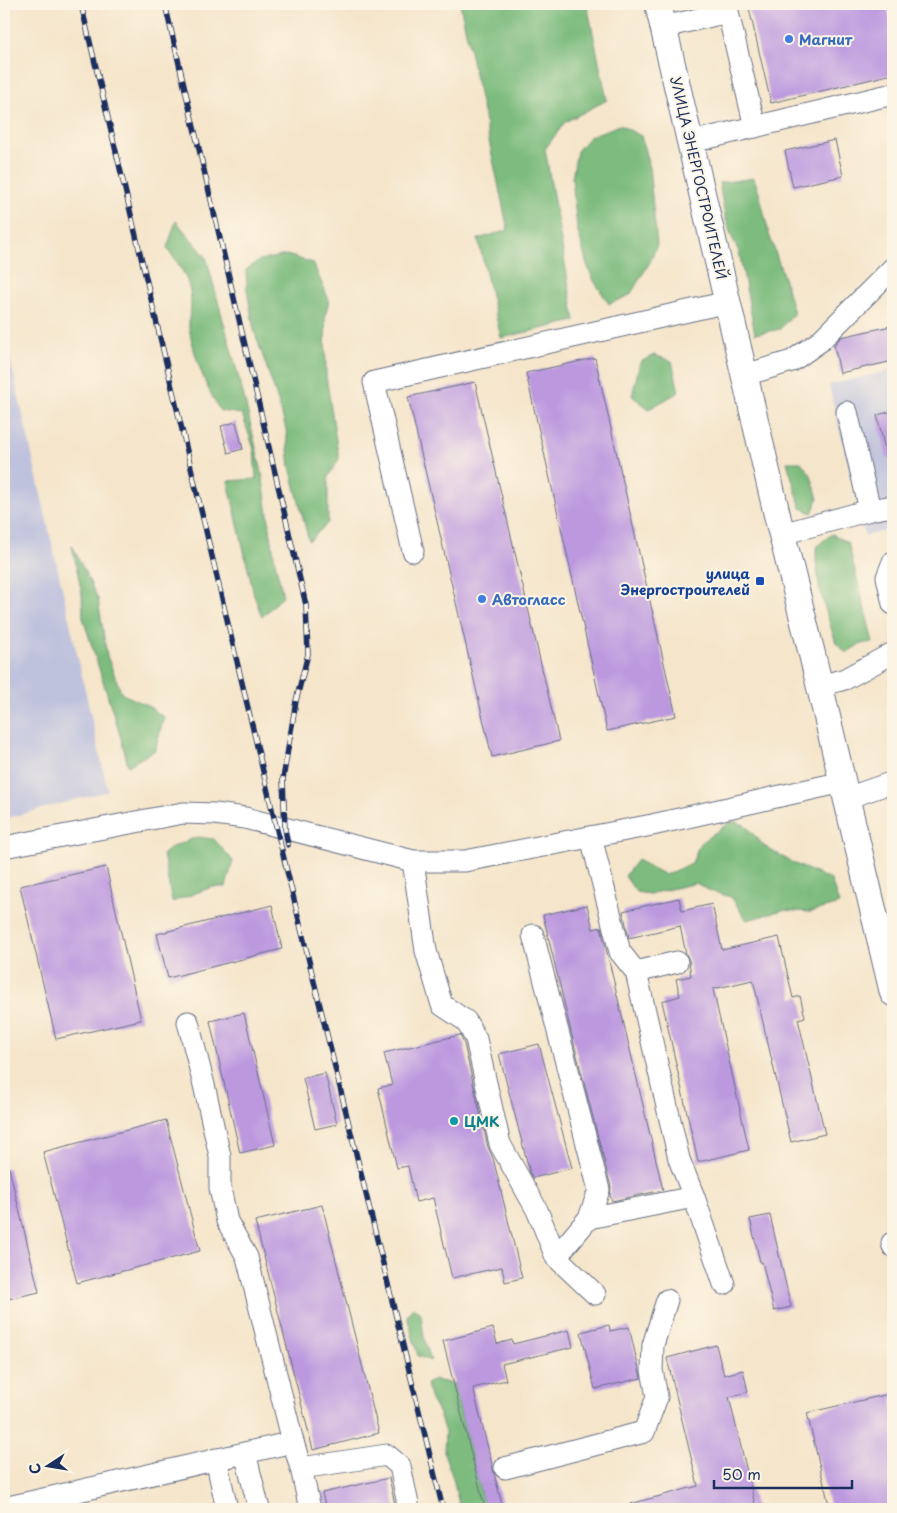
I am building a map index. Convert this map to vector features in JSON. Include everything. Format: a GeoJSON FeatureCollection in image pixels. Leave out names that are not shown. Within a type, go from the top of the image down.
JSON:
{"type":"FeatureCollection","features":[{"type":"Feature","properties":{"kind":"main road","name":"УЛИЦА ЭНЕРГОСТРОИТЕЛЕЙ"},"geometry":{"type":"LineString","coordinates":[[661,16],[782,534],[845,790],[888,945],[893,993]]}},
{"type":"Feature","properties":{"kind":"lane"},"geometry":{"type":"LineString","coordinates":[[661,16],[727,8],[755,127]]}},
{"type":"Feature","properties":{"kind":"lane"},"geometry":{"type":"LineString","coordinates":[[691,142],[893,94]]}},
{"type":"Feature","properties":{"kind":"lane"},"geometry":{"type":"LineString","coordinates":[[745,375],[792,361],[819,342],[893,268]]}},
{"type":"Feature","properties":{"kind":"lane"},"geometry":{"type":"LineString","coordinates":[[413,551],[374,382],[728,302]]}},
{"type":"Feature","properties":{"kind":"lane"},"geometry":{"type":"LineString","coordinates":[[847,412],[870,510]]}},
{"type":"Feature","properties":{"kind":"lane"},"geometry":{"type":"LineString","coordinates":[[782,534],[870,510],[893,506]]}},
{"type":"Feature","properties":{"kind":"lane"},"geometry":{"type":"LineString","coordinates":[[893,562],[887,577],[893,604]]}},
{"type":"Feature","properties":{"kind":"lane"},"geometry":{"type":"LineString","coordinates":[[820,686],[845,679],[893,653]]}},
{"type":"Feature","properties":{"kind":"lane"},"geometry":{"type":"LineString","coordinates":[[4,847],[183,813],[215,814],[245,818],[413,861],[464,861],[893,782]]}},
{"type":"Feature","properties":{"kind":"lane"},"geometry":{"type":"LineString","coordinates":[[591,837],[620,952],[636,972],[679,1159],[724,1284]]}},
{"type":"Feature","properties":{"kind":"lane"},"geometry":{"type":"LineString","coordinates":[[413,861],[426,951],[442,1005],[466,1021],[476,1040],[500,1144],[537,1210],[556,1257],[595,1294]]}},
{"type":"Feature","properties":{"kind":"lane"},"geometry":{"type":"LineString","coordinates":[[533,935],[600,1190],[589,1218],[556,1257]]}},
{"type":"Feature","properties":{"kind":"lane"},"geometry":{"type":"LineString","coordinates":[[636,972],[677,962]]}},
{"type":"Feature","properties":{"kind":"lane"},"geometry":{"type":"LineString","coordinates":[[188,1022],[220,1156],[220,1188],[227,1221],[247,1257],[293,1442],[302,1468],[310,1509]]}},
{"type":"Feature","properties":{"kind":"lane"},"geometry":{"type":"LineString","coordinates":[[589,1218],[694,1197]]}},
{"type":"Feature","properties":{"kind":"lane"},"geometry":{"type":"LineString","coordinates":[[504,1468],[644,1432],[657,1397],[652,1370],[653,1345],[667,1300]]}},
{"type":"Feature","properties":{"kind":"lane"},"geometry":{"type":"LineString","coordinates":[[4,1508],[293,1442]]}},
{"type":"Feature","properties":{"kind":"lane"},"geometry":{"type":"LineString","coordinates":[[245,1453],[259,1509]]}},
{"type":"Feature","properties":{"kind":"lane"},"geometry":{"type":"LineString","coordinates":[[302,1468],[387,1455],[400,1466],[409,1509]]}},
{"type":"Feature","properties":{"kind":"lane"},"geometry":{"type":"LineString","coordinates":[[216,1459],[227,1509]]}},
{"type":"Feature","properties":{"kind":"shaded area"},"geometry":{"type":"Polygon","coordinates":[[[4,331],[108,791],[4,819],[4,331]]]}},
{"type":"Feature","properties":{"kind":"shaded area"},"geometry":{"type":"Polygon","coordinates":[[[893,370],[893,529],[865,536],[829,385],[893,370]]]}},
{"type":"Feature","properties":{"kind":"green space"},"geometry":{"type":"Polygon","coordinates":[[[460,4],[587,4],[607,100],[565,122],[545,149],[575,321],[501,338],[478,239],[508,230],[460,4]]]}},
{"type":"Feature","properties":{"kind":"green space"},"geometry":{"type":"Polygon","coordinates":[[[620,125],[641,136],[649,167],[657,245],[650,262],[630,295],[609,304],[594,281],[587,265],[577,228],[572,178],[577,151],[590,136],[620,125]]]}},
{"type":"Feature","properties":{"kind":"green space"},"geometry":{"type":"Polygon","coordinates":[[[754,178],[769,234],[794,313],[780,329],[755,334],[739,252],[725,216],[719,183],[754,178]]]}},
{"type":"Feature","properties":{"kind":"green space"},"geometry":{"type":"Polygon","coordinates":[[[176,221],[206,257],[244,397],[262,473],[275,562],[283,596],[262,617],[254,595],[228,481],[256,479],[254,449],[242,414],[220,411],[197,360],[189,327],[191,303],[189,285],[176,260],[167,248],[176,221]]]}},
{"type":"Feature","properties":{"kind":"green space"},"geometry":{"type":"Polygon","coordinates":[[[287,255],[313,263],[329,300],[325,317],[326,376],[339,459],[328,477],[328,523],[309,541],[290,467],[286,429],[254,330],[247,290],[246,270],[260,260],[287,255]]]}},
{"type":"Feature","properties":{"kind":"green space"},"geometry":{"type":"Polygon","coordinates":[[[654,355],[672,361],[679,392],[649,409],[632,396],[640,362],[654,355]]]}},
{"type":"Feature","properties":{"kind":"green space"},"geometry":{"type":"Polygon","coordinates":[[[787,462],[801,462],[811,475],[818,499],[812,513],[801,508],[787,462]]]}},
{"type":"Feature","properties":{"kind":"green space"},"geometry":{"type":"Polygon","coordinates":[[[832,534],[848,543],[873,642],[860,644],[846,653],[836,643],[819,586],[816,547],[832,534]]]}},
{"type":"Feature","properties":{"kind":"green space"},"geometry":{"type":"Polygon","coordinates":[[[72,545],[98,599],[107,656],[122,694],[147,705],[164,717],[155,750],[128,766],[83,618],[82,594],[72,545]]]}},
{"type":"Feature","properties":{"kind":"green space"},"geometry":{"type":"Polygon","coordinates":[[[732,821],[745,825],[764,846],[793,863],[831,880],[839,904],[810,912],[783,910],[747,920],[731,897],[710,891],[696,883],[649,894],[636,892],[625,876],[637,860],[665,875],[692,863],[700,843],[732,821]]]}},
{"type":"Feature","properties":{"kind":"green space"},"geometry":{"type":"Polygon","coordinates":[[[197,837],[214,839],[233,861],[226,887],[212,887],[172,902],[163,854],[172,847],[197,837]]]}},
{"type":"Feature","properties":{"kind":"green space"},"geometry":{"type":"Polygon","coordinates":[[[413,1307],[421,1314],[424,1337],[431,1361],[418,1356],[407,1316],[413,1307]]]}},
{"type":"Feature","properties":{"kind":"green space"},"geometry":{"type":"Polygon","coordinates":[[[435,1380],[454,1384],[485,1509],[460,1509],[453,1478],[444,1453],[445,1433],[426,1384],[435,1380]]]}},
{"type":"Feature","properties":{"kind":"building"},"geometry":{"type":"Polygon","coordinates":[[[748,4],[887,4],[893,32],[893,74],[771,103],[748,4]]]}},
{"type":"Feature","properties":{"kind":"building"},"geometry":{"type":"Polygon","coordinates":[[[835,140],[843,176],[793,187],[785,151],[835,140]]]}},
{"type":"Feature","properties":{"kind":"building"},"geometry":{"type":"Polygon","coordinates":[[[891,326],[893,361],[840,373],[834,345],[841,337],[891,326]]]}},
{"type":"Feature","properties":{"kind":"building"},"geometry":{"type":"Polygon","coordinates":[[[595,358],[676,716],[607,731],[526,373],[595,358]]]}},
{"type":"Feature","properties":{"kind":"building"},"geometry":{"type":"Polygon","coordinates":[[[475,382],[559,741],[492,757],[408,397],[475,382]]]}},
{"type":"Feature","properties":{"kind":"building"},"geometry":{"type":"Polygon","coordinates":[[[893,411],[893,457],[887,458],[877,415],[893,411]]]}},
{"type":"Feature","properties":{"kind":"building"},"geometry":{"type":"Polygon","coordinates":[[[236,422],[243,449],[228,453],[221,426],[236,422]]]}},
{"type":"Feature","properties":{"kind":"building"},"geometry":{"type":"Polygon","coordinates":[[[106,867],[141,1020],[56,1039],[20,886],[106,867]]]}},
{"type":"Feature","properties":{"kind":"building"},"geometry":{"type":"Polygon","coordinates":[[[679,898],[682,911],[712,904],[722,950],[779,937],[793,998],[800,996],[805,1017],[798,1019],[825,1134],[791,1142],[753,980],[713,989],[749,1150],[698,1162],[662,1001],[680,996],[676,979],[691,976],[680,926],[629,938],[623,911],[679,898]]]}},
{"type":"Feature","properties":{"kind":"building"},"geometry":{"type":"Polygon","coordinates":[[[272,905],[282,949],[168,978],[157,934],[272,905]]]}},
{"type":"Feature","properties":{"kind":"building"},"geometry":{"type":"Polygon","coordinates":[[[587,905],[593,929],[601,927],[663,1190],[612,1201],[610,1195],[611,1187],[543,915],[587,905]]]}},
{"type":"Feature","properties":{"kind":"building"},"geometry":{"type":"Polygon","coordinates":[[[244,1013],[275,1145],[240,1153],[210,1021],[244,1013]]]}},
{"type":"Feature","properties":{"kind":"building","name":"ЦМК"},"geometry":{"type":"Polygon","coordinates":[[[460,1035],[464,1044],[522,1278],[505,1282],[502,1267],[452,1278],[433,1198],[416,1202],[408,1166],[397,1168],[378,1088],[392,1085],[384,1053],[460,1035]]]}},
{"type":"Feature","properties":{"kind":"building"},"geometry":{"type":"Polygon","coordinates":[[[539,1044],[572,1168],[533,1178],[530,1173],[499,1054],[539,1044]]]}},
{"type":"Feature","properties":{"kind":"building"},"geometry":{"type":"Polygon","coordinates":[[[325,1073],[337,1124],[315,1129],[303,1078],[325,1073]]]}},
{"type":"Feature","properties":{"kind":"building"},"geometry":{"type":"Polygon","coordinates":[[[166,1120],[200,1251],[77,1283],[43,1152],[166,1120]]]}},
{"type":"Feature","properties":{"kind":"building"},"geometry":{"type":"Polygon","coordinates":[[[9,1168],[39,1292],[4,1300],[4,1169],[9,1168]]]}},
{"type":"Feature","properties":{"kind":"building"},"geometry":{"type":"Polygon","coordinates":[[[322,1205],[379,1433],[313,1450],[255,1221],[322,1205]]]}},
{"type":"Feature","properties":{"kind":"building"},"geometry":{"type":"Polygon","coordinates":[[[770,1215],[791,1307],[774,1311],[750,1219],[770,1215]]]}},
{"type":"Feature","properties":{"kind":"building"},"geometry":{"type":"Polygon","coordinates":[[[609,1325],[610,1331],[629,1327],[641,1378],[595,1389],[581,1332],[609,1325]]]}},
{"type":"Feature","properties":{"kind":"building"},"geometry":{"type":"Polygon","coordinates":[[[493,1328],[497,1344],[512,1340],[513,1344],[569,1330],[573,1347],[502,1364],[506,1380],[473,1388],[503,1509],[485,1509],[443,1341],[493,1328]]]}},
{"type":"Feature","properties":{"kind":"building"},"geometry":{"type":"Polygon","coordinates":[[[716,1345],[724,1375],[743,1370],[748,1392],[729,1397],[756,1509],[630,1509],[630,1504],[698,1486],[667,1358],[716,1345]]]}},
{"type":"Feature","properties":{"kind":"building"},"geometry":{"type":"Polygon","coordinates":[[[893,1393],[893,1509],[830,1509],[807,1413],[893,1393]]]}},
{"type":"Feature","properties":{"kind":"building"},"geometry":{"type":"Polygon","coordinates":[[[389,1478],[396,1509],[326,1509],[322,1493],[389,1478]]]}},
{"type":"Feature","properties":{"kind":"railway"},"geometry":{"type":"LineString","coordinates":[[81,4],[276,826],[443,1509]]}},
{"type":"Feature","properties":{"kind":"railway"},"geometry":{"type":"LineString","coordinates":[[165,4],[306,605],[308,654],[296,701],[283,779],[285,829],[288,845]]}},
{"type":"Feature","properties":{"kind":"place","name":"Магнит"},"geometry":{"type":"Point","coordinates":[789,39]}},
{"type":"Feature","properties":{"kind":"place","name":"улица Энергостроителей"},"geometry":{"type":"Point","coordinates":[760,581]}},
{"type":"Feature","properties":{"kind":"place","name":"Автогласс"},"geometry":{"type":"Point","coordinates":[482,599]}},
{"type":"Feature","properties":{"kind":"place","name":"ЦМК"},"geometry":{"type":"Point","coordinates":[454,1121]}}]}
